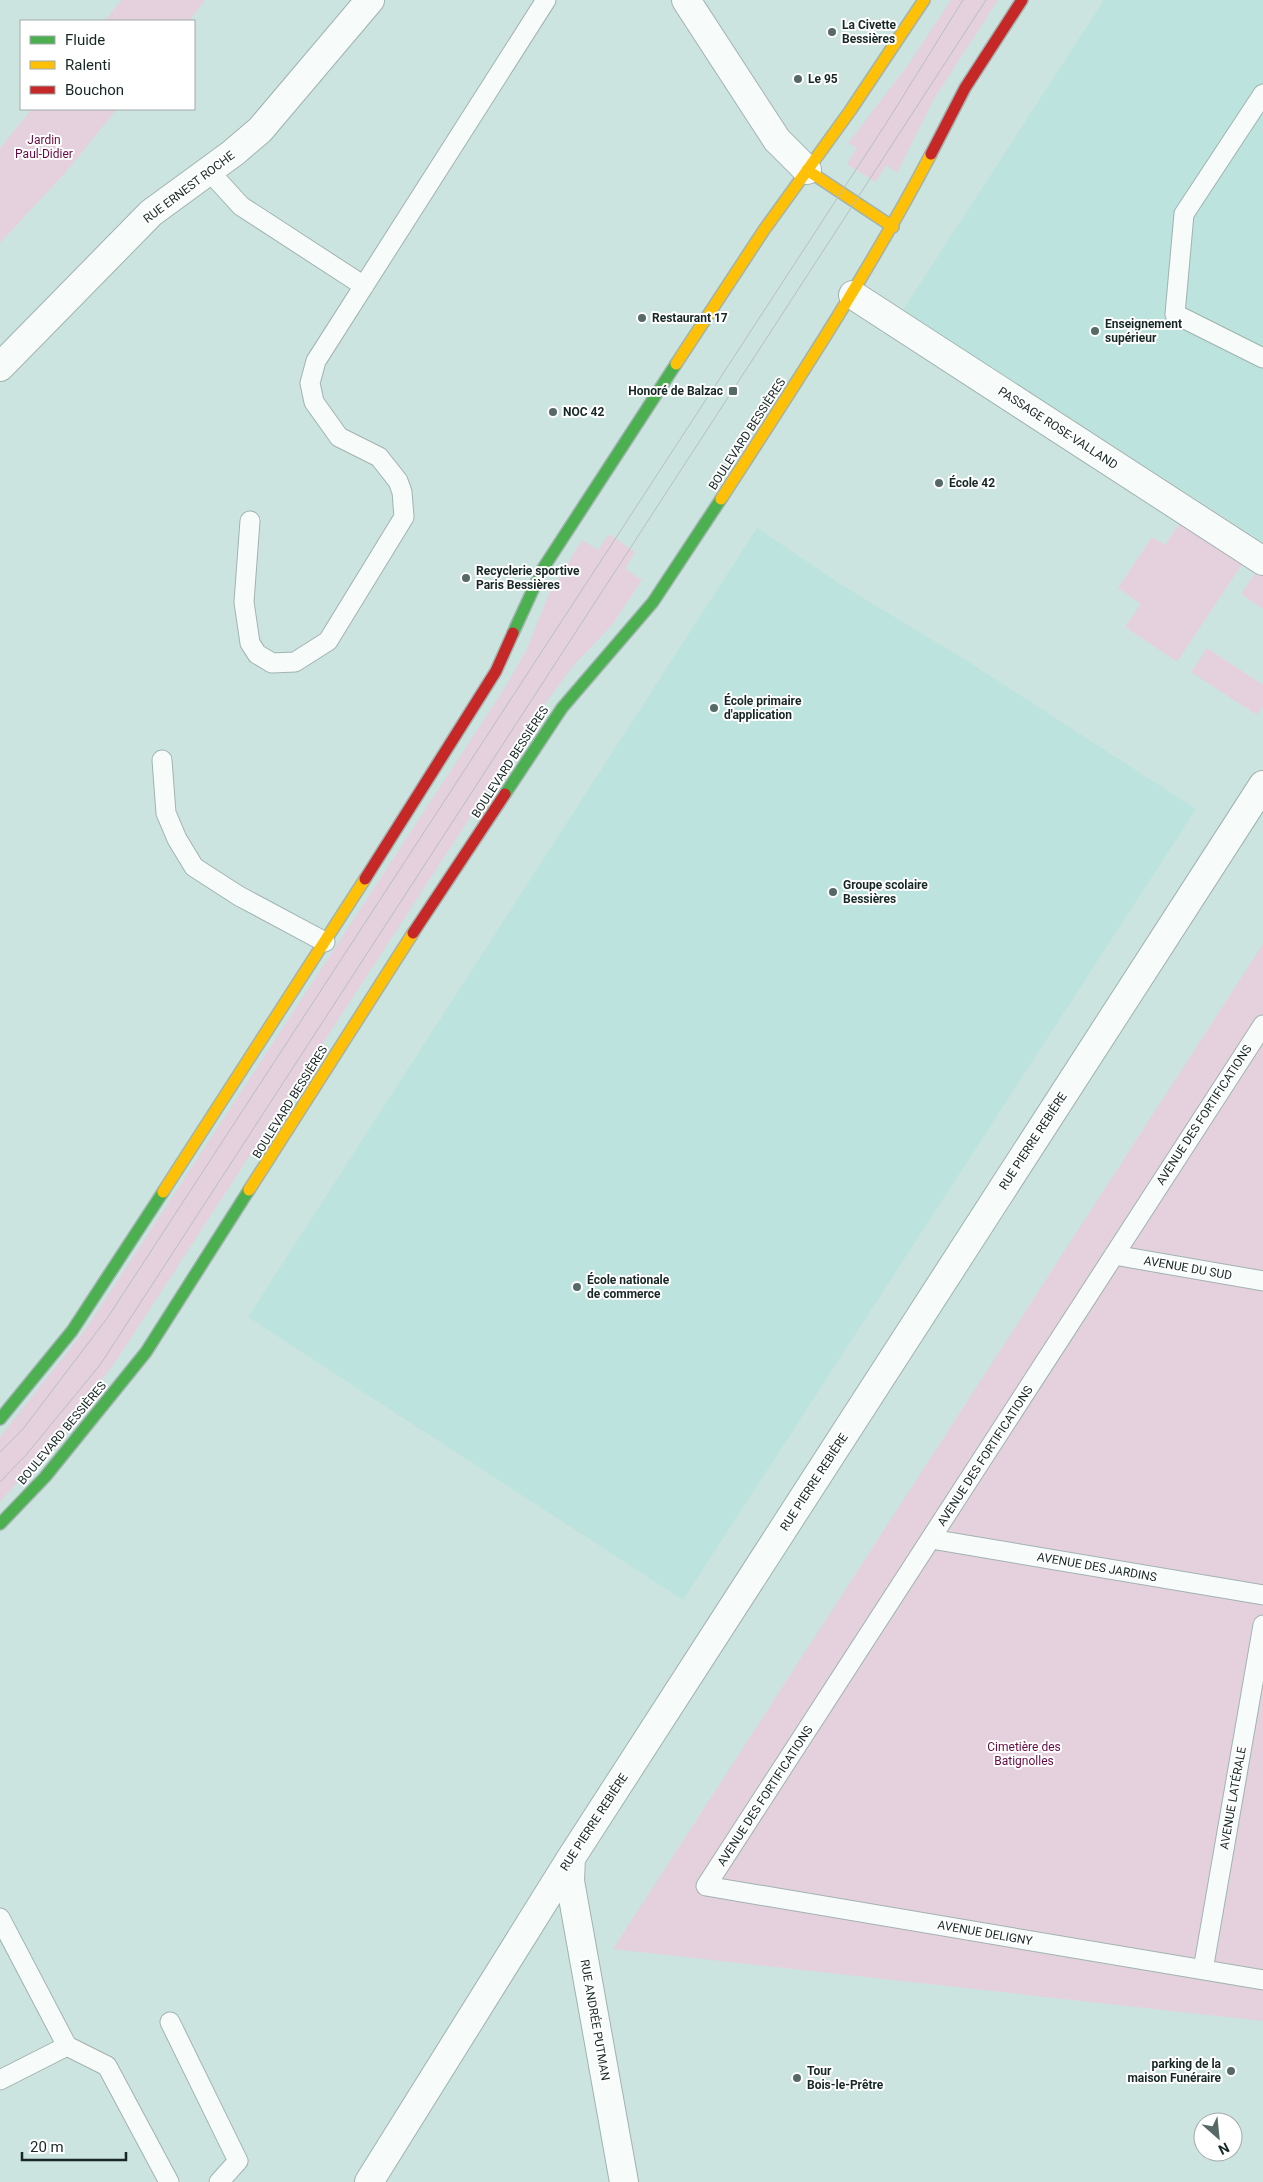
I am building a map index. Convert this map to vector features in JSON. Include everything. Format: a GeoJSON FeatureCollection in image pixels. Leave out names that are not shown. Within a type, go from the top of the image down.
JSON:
{"type":"FeatureCollection","features":[{"type":"Feature","properties":{"kind":"main road"},"geometry":{"type":"LineString","coordinates":[[0,1419],[72,1331],[325,942],[496,671],[542,570],[582,505],[759,238],[850,111],[924,0]]}},
{"type":"Feature","properties":{"kind":"main road","name":"BOULEVARD BESSIÈRES"},"geometry":{"type":"LineString","coordinates":[[0,1524],[45,1477],[146,1352],[417,927],[556,716],[653,602],[853,295],[893,227],[965,88],[1022,0]]}},
{"type":"Feature","properties":{"kind":"main road"},"geometry":{"type":"LineString","coordinates":[[807,170],[893,227]]}},
{"type":"Feature","properties":{"kind":"street","name":"RUE ERNEST ROCHE"},"geometry":{"type":"LineString","coordinates":[[0,367],[151,213],[260,130],[370,0]]}},
{"type":"Feature","properties":{"kind":"street"},"geometry":{"type":"LineString","coordinates":[[686,0],[777,140],[807,170]]}},
{"type":"Feature","properties":{"kind":"street","name":"PASSAGE ROSE-VALLAND"},"geometry":{"type":"LineString","coordinates":[[853,295],[1263,561]]}},
{"type":"Feature","properties":{"kind":"street","name":"RUE PIERRE REBIÈRE"},"geometry":{"type":"LineString","coordinates":[[369,2182],[571,1858],[1263,785]]}},
{"type":"Feature","properties":{"kind":"street","name":"RUE ANDRÉE PUTMAN"},"geometry":{"type":"LineString","coordinates":[[571,1858],[570,1881],[624,2182]]}},
{"type":"Feature","properties":{"kind":"lane"},"geometry":{"type":"LineString","coordinates":[[250,521],[244,602],[250,643],[257,654],[272,664],[295,662],[328,641],[404,517],[402,492],[398,481],[380,458],[339,438],[314,402],[310,384],[316,361],[546,0]]}},
{"type":"Feature","properties":{"kind":"lane"},"geometry":{"type":"LineString","coordinates":[[1263,94],[1184,214],[1175,314],[1263,358]]}},
{"type":"Feature","properties":{"kind":"lane"},"geometry":{"type":"LineString","coordinates":[[208,171],[241,206],[364,286]]}},
{"type":"Feature","properties":{"kind":"lane"},"geometry":{"type":"LineString","coordinates":[[162,760],[166,813],[176,839],[194,868],[239,896],[325,942]]}},
{"type":"Feature","properties":{"kind":"lane","name":"AVENUE DES FORTIFICATIONS"},"geometry":{"type":"LineString","coordinates":[[706,1886],[1263,1025]]}},
{"type":"Feature","properties":{"kind":"lane","name":"AVENUE DU SUD"},"geometry":{"type":"LineString","coordinates":[[1114,1255],[1263,1281]]}},
{"type":"Feature","properties":{"kind":"lane","name":"AVENUE DES JARDINS"},"geometry":{"type":"LineString","coordinates":[[931,1539],[1263,1595]]}},
{"type":"Feature","properties":{"kind":"lane","name":"AVENUE LATÉRALE"},"geometry":{"type":"LineString","coordinates":[[1203,1970],[1263,1625]]}},
{"type":"Feature","properties":{"kind":"lane","name":"AVENUE DELIGNY"},"geometry":{"type":"LineString","coordinates":[[706,1886],[1263,1980]]}},
{"type":"Feature","properties":{"kind":"lane"},"geometry":{"type":"LineString","coordinates":[[0,1918],[67,2046],[107,2066],[169,2182]]}},
{"type":"Feature","properties":{"kind":"lane"},"geometry":{"type":"LineString","coordinates":[[170,2022],[238,2161],[219,2182]]}},
{"type":"Feature","properties":{"kind":"lane"},"geometry":{"type":"LineString","coordinates":[[0,2080],[67,2046]]}},
{"type":"Feature","properties":{"kind":"shaded area"},"geometry":{"type":"Polygon","coordinates":[[[1104,0],[1263,0],[1263,542],[903,310],[1104,0]]]}},
{"type":"Feature","properties":{"kind":"shaded area"},"geometry":{"type":"Polygon","coordinates":[[[757,528],[843,586],[964,659],[1196,809],[683,1600],[248,1317],[757,528]]]}},
{"type":"Feature","properties":{"kind":"green space"},"geometry":{"type":"Polygon","coordinates":[[[122,0],[205,0],[190,20],[105,20],[122,0]]]}},
{"type":"Feature","properties":{"kind":"green space"},"geometry":{"type":"Polygon","coordinates":[[[951,0],[998,0],[934,99],[897,173],[887,165],[875,182],[847,164],[857,148],[848,143],[908,65],[951,0]]]}},
{"type":"Feature","properties":{"kind":"green space","name":"Jardin Paul-Didier"},"geometry":{"type":"Polygon","coordinates":[[[31,110],[116,110],[65,173],[0,243],[0,148],[31,110]]]}},
{"type":"Feature","properties":{"kind":"green space"},"geometry":{"type":"Polygon","coordinates":[[[1180,523],[1243,563],[1177,662],[1125,627],[1141,604],[1118,588],[1152,537],[1165,545],[1180,523]]]}},
{"type":"Feature","properties":{"kind":"green space"},"geometry":{"type":"Polygon","coordinates":[[[609,534],[635,552],[625,569],[642,580],[612,625],[574,665],[540,710],[116,1361],[67,1427],[0,1502],[0,1437],[88,1326],[506,686],[526,651],[548,596],[582,540],[598,550],[609,534]]]}},
{"type":"Feature","properties":{"kind":"green space"},"geometry":{"type":"Polygon","coordinates":[[[1257,571],[1263,575],[1263,609],[1241,594],[1257,571]]]}},
{"type":"Feature","properties":{"kind":"green space"},"geometry":{"type":"Polygon","coordinates":[[[1207,648],[1263,685],[1263,706],[1257,715],[1191,672],[1207,648]]]}},
{"type":"Feature","properties":{"kind":"green space","name":"Cimetière des Batignolles"},"geometry":{"type":"Polygon","coordinates":[[[1263,944],[1263,2021],[613,1949],[1263,944]]]}},
{"type":"Feature","properties":{"kind":"tram line"},"geometry":{"type":"LineString","coordinates":[[0,1452],[23,1429],[108,1317],[887,122],[963,0]]}},
{"type":"Feature","properties":{"kind":"tram line"},"geometry":{"type":"LineString","coordinates":[[0,1482],[26,1455],[100,1365],[986,0]]}},
{"type":"Feature","properties":{"kind":"traffic: fast"},"geometry":{"type":"LineString","coordinates":[[513,633],[542,570],[676,364]]}},
{"type":"Feature","properties":{"kind":"traffic: fast"},"geometry":{"type":"LineString","coordinates":[[505,794],[562,708],[653,602],[721,499]]}},
{"type":"Feature","properties":{"kind":"traffic: fast"},"geometry":{"type":"LineString","coordinates":[[0,1524],[45,1477],[146,1352],[249,1190]]}},
{"type":"Feature","properties":{"kind":"traffic: fast"},"geometry":{"type":"LineString","coordinates":[[0,1419],[72,1331],[163,1192]]}},
{"type":"Feature","properties":{"kind":"traffic: slow"},"geometry":{"type":"LineString","coordinates":[[676,364],[764,230],[850,111],[924,0]]}},
{"type":"Feature","properties":{"kind":"traffic: slow"},"geometry":{"type":"LineString","coordinates":[[721,499],[856,286],[931,154]]}},
{"type":"Feature","properties":{"kind":"traffic: slow"},"geometry":{"type":"LineString","coordinates":[[807,170],[893,227]]}},
{"type":"Feature","properties":{"kind":"traffic: slow"},"geometry":{"type":"LineString","coordinates":[[163,1192],[365,879]]}},
{"type":"Feature","properties":{"kind":"traffic: slow"},"geometry":{"type":"LineString","coordinates":[[249,1190],[413,933]]}},
{"type":"Feature","properties":{"kind":"traffic: jam"},"geometry":{"type":"LineString","coordinates":[[931,154],[965,88],[1022,0]]}},
{"type":"Feature","properties":{"kind":"traffic: jam"},"geometry":{"type":"LineString","coordinates":[[365,879],[496,671],[513,633]]}},
{"type":"Feature","properties":{"kind":"traffic: jam"},"geometry":{"type":"LineString","coordinates":[[413,933],[505,794]]}},
{"type":"Feature","properties":{"kind":"place","name":"La Civette Bessières"},"geometry":{"type":"Point","coordinates":[832,32]}},
{"type":"Feature","properties":{"kind":"place","name":"Le 95"},"geometry":{"type":"Point","coordinates":[798,79]}},
{"type":"Feature","properties":{"kind":"place","name":"Restaurant 17"},"geometry":{"type":"Point","coordinates":[642,318]}},
{"type":"Feature","properties":{"kind":"place","name":"Enseignement supérieur"},"geometry":{"type":"Point","coordinates":[1095,331]}},
{"type":"Feature","properties":{"kind":"place","name":"Honoré de Balzac"},"geometry":{"type":"Point","coordinates":[733,391]}},
{"type":"Feature","properties":{"kind":"place","name":"NOC 42"},"geometry":{"type":"Point","coordinates":[553,412]}},
{"type":"Feature","properties":{"kind":"place","name":"École 42"},"geometry":{"type":"Point","coordinates":[939,483]}},
{"type":"Feature","properties":{"kind":"place","name":"Recyclerie sportive Paris Bessières"},"geometry":{"type":"Point","coordinates":[466,578]}},
{"type":"Feature","properties":{"kind":"place","name":"École primaire d'application"},"geometry":{"type":"Point","coordinates":[714,708]}},
{"type":"Feature","properties":{"kind":"place","name":"Groupe scolaire Bessières"},"geometry":{"type":"Point","coordinates":[833,892]}},
{"type":"Feature","properties":{"kind":"place","name":"École nationale de commerce"},"geometry":{"type":"Point","coordinates":[577,1287]}},
{"type":"Feature","properties":{"kind":"place","name":"parking de la maison Funéraire"},"geometry":{"type":"Point","coordinates":[1231,2071]}},
{"type":"Feature","properties":{"kind":"place","name":"Tour Bois-le-Prêtre"},"geometry":{"type":"Point","coordinates":[797,2078]}}]}
